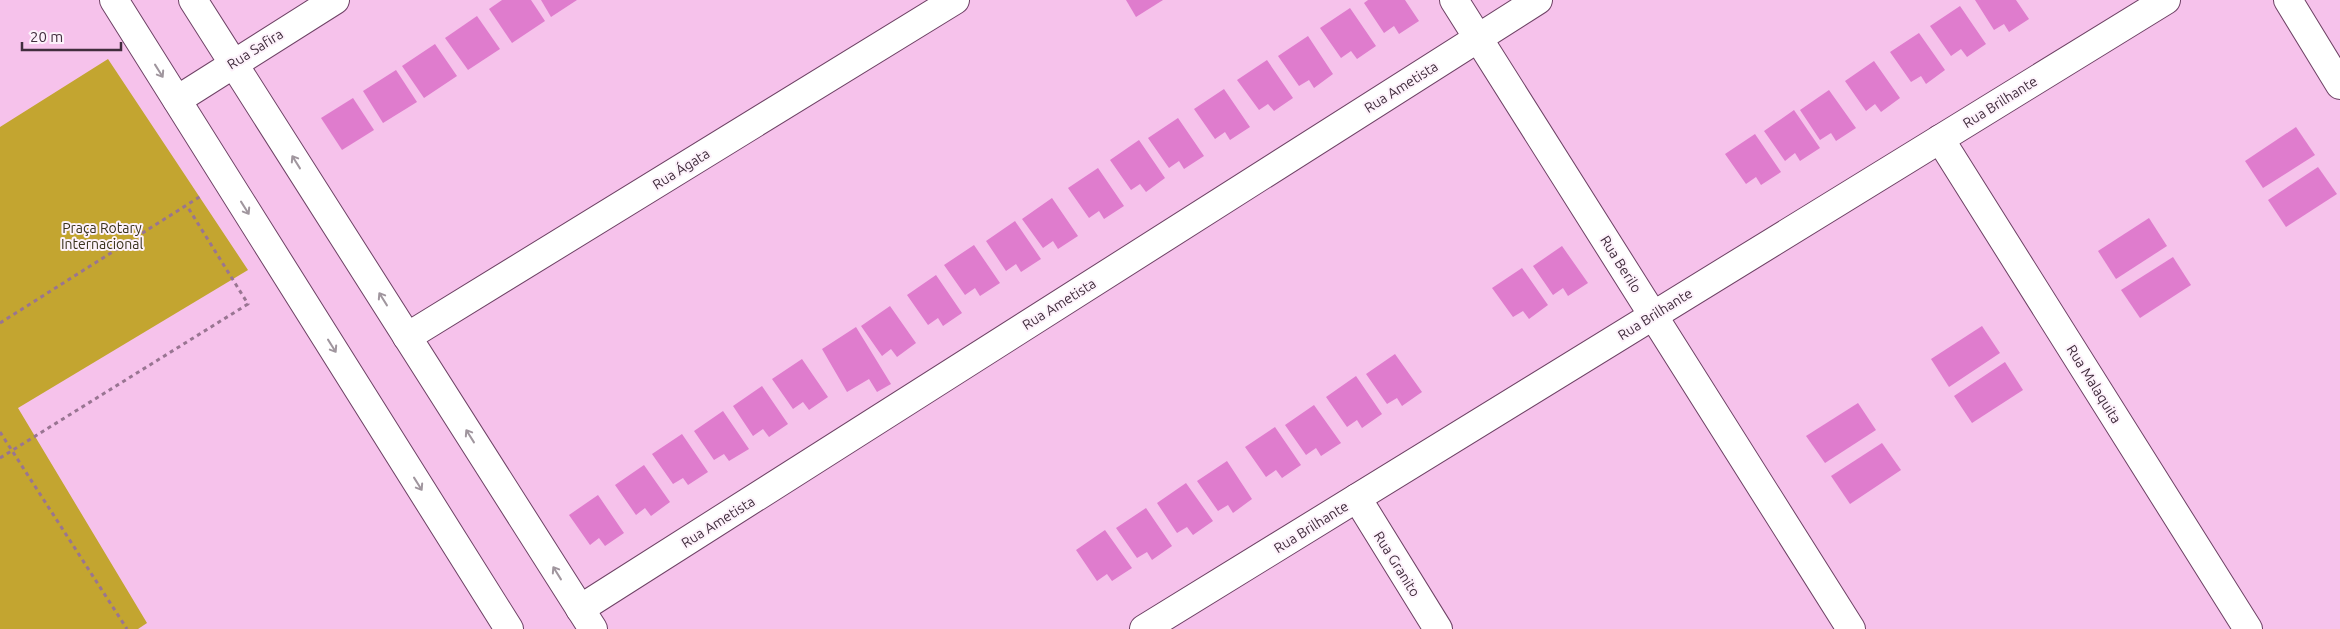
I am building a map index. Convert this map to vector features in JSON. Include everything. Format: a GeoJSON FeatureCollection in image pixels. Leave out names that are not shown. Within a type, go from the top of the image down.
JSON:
{"type":"FeatureCollection","features":[{"type":"Feature","properties":{"kind":"street"},"geometry":{"type":"LineString","coordinates":[[114,0],[509,629]]}},
{"type":"Feature","properties":{"kind":"street"},"geometry":{"type":"LineString","coordinates":[[193,0],[587,619]]}},
{"type":"Feature","properties":{"kind":"street","name":"Rua Safira"},"geometry":{"type":"LineString","coordinates":[[177,100],[334,0]]}},
{"type":"Feature","properties":{"kind":"street","name":"Rua Ágata"},"geometry":{"type":"LineString","coordinates":[[408,337],[955,0]]}},
{"type":"Feature","properties":{"kind":"street","name":"Rua Berilo"},"geometry":{"type":"LineString","coordinates":[[1454,0],[1850,629]]}},
{"type":"Feature","properties":{"kind":"street","name":"Rua Ametista"},"geometry":{"type":"LineString","coordinates":[[587,619],[1538,0]]}},
{"type":"Feature","properties":{"kind":"street","name":"Rua Brilhante"},"geometry":{"type":"LineString","coordinates":[[1144,629],[2166,0]]}},
{"type":"Feature","properties":{"kind":"street"},"geometry":{"type":"LineString","coordinates":[[2288,0],[2340,85]]}},
{"type":"Feature","properties":{"kind":"street","name":"Rua Malaquita"},"geometry":{"type":"LineString","coordinates":[[1940,139],[2248,629]]}},
{"type":"Feature","properties":{"kind":"street","name":"Rua Granito"},"geometry":{"type":"LineString","coordinates":[[1357,498],[1438,629]]}},
{"type":"Feature","properties":{"kind":"path"},"geometry":{"type":"LineString","coordinates":[[0,323],[227,179]]}},
{"type":"Feature","properties":{"kind":"path"},"geometry":{"type":"LineString","coordinates":[[0,458],[248,304],[187,206]]}},
{"type":"Feature","properties":{"kind":"path"},"geometry":{"type":"LineString","coordinates":[[0,432],[127,629]]}},
{"type":"Feature","properties":{"kind":"green space","name":"Praça Rotary Internacional"},"geometry":{"type":"Polygon","coordinates":[[[108,59],[248,270],[18,408],[147,623],[138,629],[0,629],[0,127],[108,59]]]}},
{"type":"Feature","properties":{"kind":"building"},"geometry":{"type":"Polygon","coordinates":[[[502,0],[531,0],[545,21],[512,43],[489,9],[502,0]]]}},
{"type":"Feature","properties":{"kind":"building"},"geometry":{"type":"Polygon","coordinates":[[[541,0],[577,0],[551,17],[541,0]]]}},
{"type":"Feature","properties":{"kind":"building"},"geometry":{"type":"Polygon","coordinates":[[[1126,0],[1163,0],[1136,17],[1126,0]]]}},
{"type":"Feature","properties":{"kind":"building"},"geometry":{"type":"Polygon","coordinates":[[[1368,0],[1405,0],[1419,21],[1399,34],[1394,26],[1384,33],[1364,3],[1368,0]]]}},
{"type":"Feature","properties":{"kind":"building"},"geometry":{"type":"Polygon","coordinates":[[[1975,0],[2016,0],[2029,19],[2009,32],[2004,24],[1994,30],[1975,0]]]}},
{"type":"Feature","properties":{"kind":"building"},"geometry":{"type":"Polygon","coordinates":[[[1960,6],[1986,44],[1967,57],[1961,49],[1951,56],[1930,26],[1960,6]]]}},
{"type":"Feature","properties":{"kind":"building"},"geometry":{"type":"Polygon","coordinates":[[[1350,8],[1376,46],[1357,59],[1351,51],[1341,58],[1320,28],[1350,8]]]}},
{"type":"Feature","properties":{"kind":"building"},"geometry":{"type":"Polygon","coordinates":[[[477,16],[500,49],[468,70],[445,38],[477,16]]]}},
{"type":"Feature","properties":{"kind":"building"},"geometry":{"type":"Polygon","coordinates":[[[1919,33],[1945,70],[1926,84],[1921,76],[1911,82],[1890,52],[1919,33]]]}},
{"type":"Feature","properties":{"kind":"building"},"geometry":{"type":"Polygon","coordinates":[[[1308,36],[1333,74],[1314,88],[1309,80],[1299,86],[1278,56],[1308,36]]]}},
{"type":"Feature","properties":{"kind":"building"},"geometry":{"type":"Polygon","coordinates":[[[435,44],[457,76],[424,98],[402,66],[435,44]]]}},
{"type":"Feature","properties":{"kind":"building"},"geometry":{"type":"Polygon","coordinates":[[[1267,60],[1293,98],[1274,111],[1268,104],[1259,110],[1237,80],[1267,60]]]}},
{"type":"Feature","properties":{"kind":"building"},"geometry":{"type":"Polygon","coordinates":[[[1874,61],[1900,98],[1881,112],[1875,104],[1866,111],[1845,81],[1874,61]]]}},
{"type":"Feature","properties":{"kind":"building"},"geometry":{"type":"Polygon","coordinates":[[[396,70],[417,102],[383,123],[363,91],[396,70]]]}},
{"type":"Feature","properties":{"kind":"building"},"geometry":{"type":"Polygon","coordinates":[[[1224,89],[1250,127],[1230,140],[1225,132],[1215,139],[1194,109],[1224,89]]]}},
{"type":"Feature","properties":{"kind":"building"},"geometry":{"type":"Polygon","coordinates":[[[1829,90],[1856,128],[1836,141],[1831,133],[1820,140],[1800,110],[1829,90]]]}},
{"type":"Feature","properties":{"kind":"building"},"geometry":{"type":"Polygon","coordinates":[[[353,98],[374,130],[342,150],[321,118],[353,98]]]}},
{"type":"Feature","properties":{"kind":"building"},"geometry":{"type":"Polygon","coordinates":[[[1794,110],[1820,148],[1800,161],[1795,153],[1785,161],[1764,131],[1794,110]]]}},
{"type":"Feature","properties":{"kind":"building"},"geometry":{"type":"Polygon","coordinates":[[[1178,118],[1204,156],[1184,169],[1179,161],[1169,168],[1148,138],[1178,118]]]}},
{"type":"Feature","properties":{"kind":"building"},"geometry":{"type":"Polygon","coordinates":[[[2296,127],[2315,155],[2263,188],[2245,161],[2296,127]]]}},
{"type":"Feature","properties":{"kind":"building"},"geometry":{"type":"Polygon","coordinates":[[[1755,134],[1781,172],[1761,185],[1756,177],[1746,184],[1725,154],[1755,134]]]}},
{"type":"Feature","properties":{"kind":"building"},"geometry":{"type":"Polygon","coordinates":[[[1139,140],[1165,178],[1146,192],[1140,184],[1131,190],[1110,160],[1139,140]]]}},
{"type":"Feature","properties":{"kind":"building"},"geometry":{"type":"Polygon","coordinates":[[[2318,167],[2337,194],[2286,227],[2268,200],[2318,167]]]}},
{"type":"Feature","properties":{"kind":"building"},"geometry":{"type":"Polygon","coordinates":[[[1098,168],[1124,206],[1104,219],[1099,211],[1089,218],[1068,188],[1098,168]]]}},
{"type":"Feature","properties":{"kind":"building"},"geometry":{"type":"Polygon","coordinates":[[[1052,198],[1078,236],[1058,249],[1053,241],[1043,248],[1022,219],[1052,198]]]}},
{"type":"Feature","properties":{"kind":"building"},"geometry":{"type":"Polygon","coordinates":[[[2149,218],[2167,246],[2116,279],[2098,251],[2149,218]]]}},
{"type":"Feature","properties":{"kind":"building"},"geometry":{"type":"Polygon","coordinates":[[[1015,221],[1041,259],[1021,272],[1016,264],[1006,271],[986,241],[1015,221]]]}},
{"type":"Feature","properties":{"kind":"building"},"geometry":{"type":"Polygon","coordinates":[[[974,245],[1000,283],[980,296],[975,288],[965,295],[944,265],[974,245]]]}},
{"type":"Feature","properties":{"kind":"building"},"geometry":{"type":"Polygon","coordinates":[[[1562,246],[1588,283],[1568,296],[1563,288],[1553,295],[1533,266],[1562,246]]]}},
{"type":"Feature","properties":{"kind":"building"},"geometry":{"type":"Polygon","coordinates":[[[2173,257],[2191,285],[2140,318],[2121,290],[2173,257]]]}},
{"type":"Feature","properties":{"kind":"building"},"geometry":{"type":"Polygon","coordinates":[[[1522,268],[1548,305],[1529,319],[1523,311],[1513,317],[1492,288],[1522,268]]]}},
{"type":"Feature","properties":{"kind":"building"},"geometry":{"type":"Polygon","coordinates":[[[936,275],[962,313],[943,326],[938,318],[928,325],[907,295],[936,275]]]}},
{"type":"Feature","properties":{"kind":"building"},"geometry":{"type":"Polygon","coordinates":[[[890,306],[916,343],[897,357],[891,349],[882,356],[861,326],[890,306]]]}},
{"type":"Feature","properties":{"kind":"building"},"geometry":{"type":"Polygon","coordinates":[[[1982,326],[2000,353],[1949,387],[1931,359],[1982,326]]]}},
{"type":"Feature","properties":{"kind":"building"},"geometry":{"type":"Polygon","coordinates":[[[856,327],[891,384],[877,392],[869,379],[847,392],[822,349],[856,327]]]}},
{"type":"Feature","properties":{"kind":"building"},"geometry":{"type":"Polygon","coordinates":[[[1395,354],[1422,392],[1402,406],[1397,398],[1387,404],[1366,374],[1395,354]]]}},
{"type":"Feature","properties":{"kind":"building"},"geometry":{"type":"Polygon","coordinates":[[[802,359],[828,397],[809,410],[803,402],[793,409],[772,379],[802,359]]]}},
{"type":"Feature","properties":{"kind":"building"},"geometry":{"type":"Polygon","coordinates":[[[2005,362],[2023,390],[1972,423],[1954,396],[2005,362]]]}},
{"type":"Feature","properties":{"kind":"building"},"geometry":{"type":"Polygon","coordinates":[[[1356,376],[1382,414],[1362,428],[1357,420],[1347,427],[1326,397],[1356,376]]]}},
{"type":"Feature","properties":{"kind":"building"},"geometry":{"type":"Polygon","coordinates":[[[762,386],[788,424],[769,437],[763,429],[753,436],[733,406],[762,386]]]}},
{"type":"Feature","properties":{"kind":"building"},"geometry":{"type":"Polygon","coordinates":[[[1858,403],[1876,430],[1825,463],[1806,436],[1858,403]]]}},
{"type":"Feature","properties":{"kind":"building"},"geometry":{"type":"Polygon","coordinates":[[[1314,405],[1341,443],[1321,456],[1316,448],[1306,455],[1285,425],[1314,405]]]}},
{"type":"Feature","properties":{"kind":"building"},"geometry":{"type":"Polygon","coordinates":[[[723,411],[749,449],[729,461],[724,454],[714,460],[694,431],[723,411]]]}},
{"type":"Feature","properties":{"kind":"building"},"geometry":{"type":"Polygon","coordinates":[[[1275,427],[1301,465],[1282,478],[1276,470],[1266,477],[1245,447],[1275,427]]]}},
{"type":"Feature","properties":{"kind":"building"},"geometry":{"type":"Polygon","coordinates":[[[682,434],[708,472],[688,485],[683,478],[673,484],[652,454],[682,434]]]}},
{"type":"Feature","properties":{"kind":"building"},"geometry":{"type":"Polygon","coordinates":[[[1882,443],[1901,470],[1850,504],[1831,476],[1882,443]]]}},
{"type":"Feature","properties":{"kind":"building"},"geometry":{"type":"Polygon","coordinates":[[[1227,461],[1252,499],[1233,513],[1228,505],[1218,511],[1197,481],[1227,461]]]}},
{"type":"Feature","properties":{"kind":"building"},"geometry":{"type":"Polygon","coordinates":[[[644,465],[670,502],[651,516],[645,508],[636,515],[615,485],[644,465]]]}},
{"type":"Feature","properties":{"kind":"building"},"geometry":{"type":"Polygon","coordinates":[[[1186,483],[1213,521],[1193,535],[1187,527],[1177,533],[1157,503],[1186,483]]]}},
{"type":"Feature","properties":{"kind":"building"},"geometry":{"type":"Polygon","coordinates":[[[598,495],[624,533],[605,546],[599,538],[590,545],[569,515],[598,495]]]}},
{"type":"Feature","properties":{"kind":"building"},"geometry":{"type":"Polygon","coordinates":[[[1146,508],[1172,546],[1152,560],[1147,552],[1137,558],[1116,528],[1146,508]]]}},
{"type":"Feature","properties":{"kind":"building"},"geometry":{"type":"Polygon","coordinates":[[[1105,530],[1132,568],[1112,581],[1107,574],[1097,581],[1076,550],[1105,530]]]}}]}
